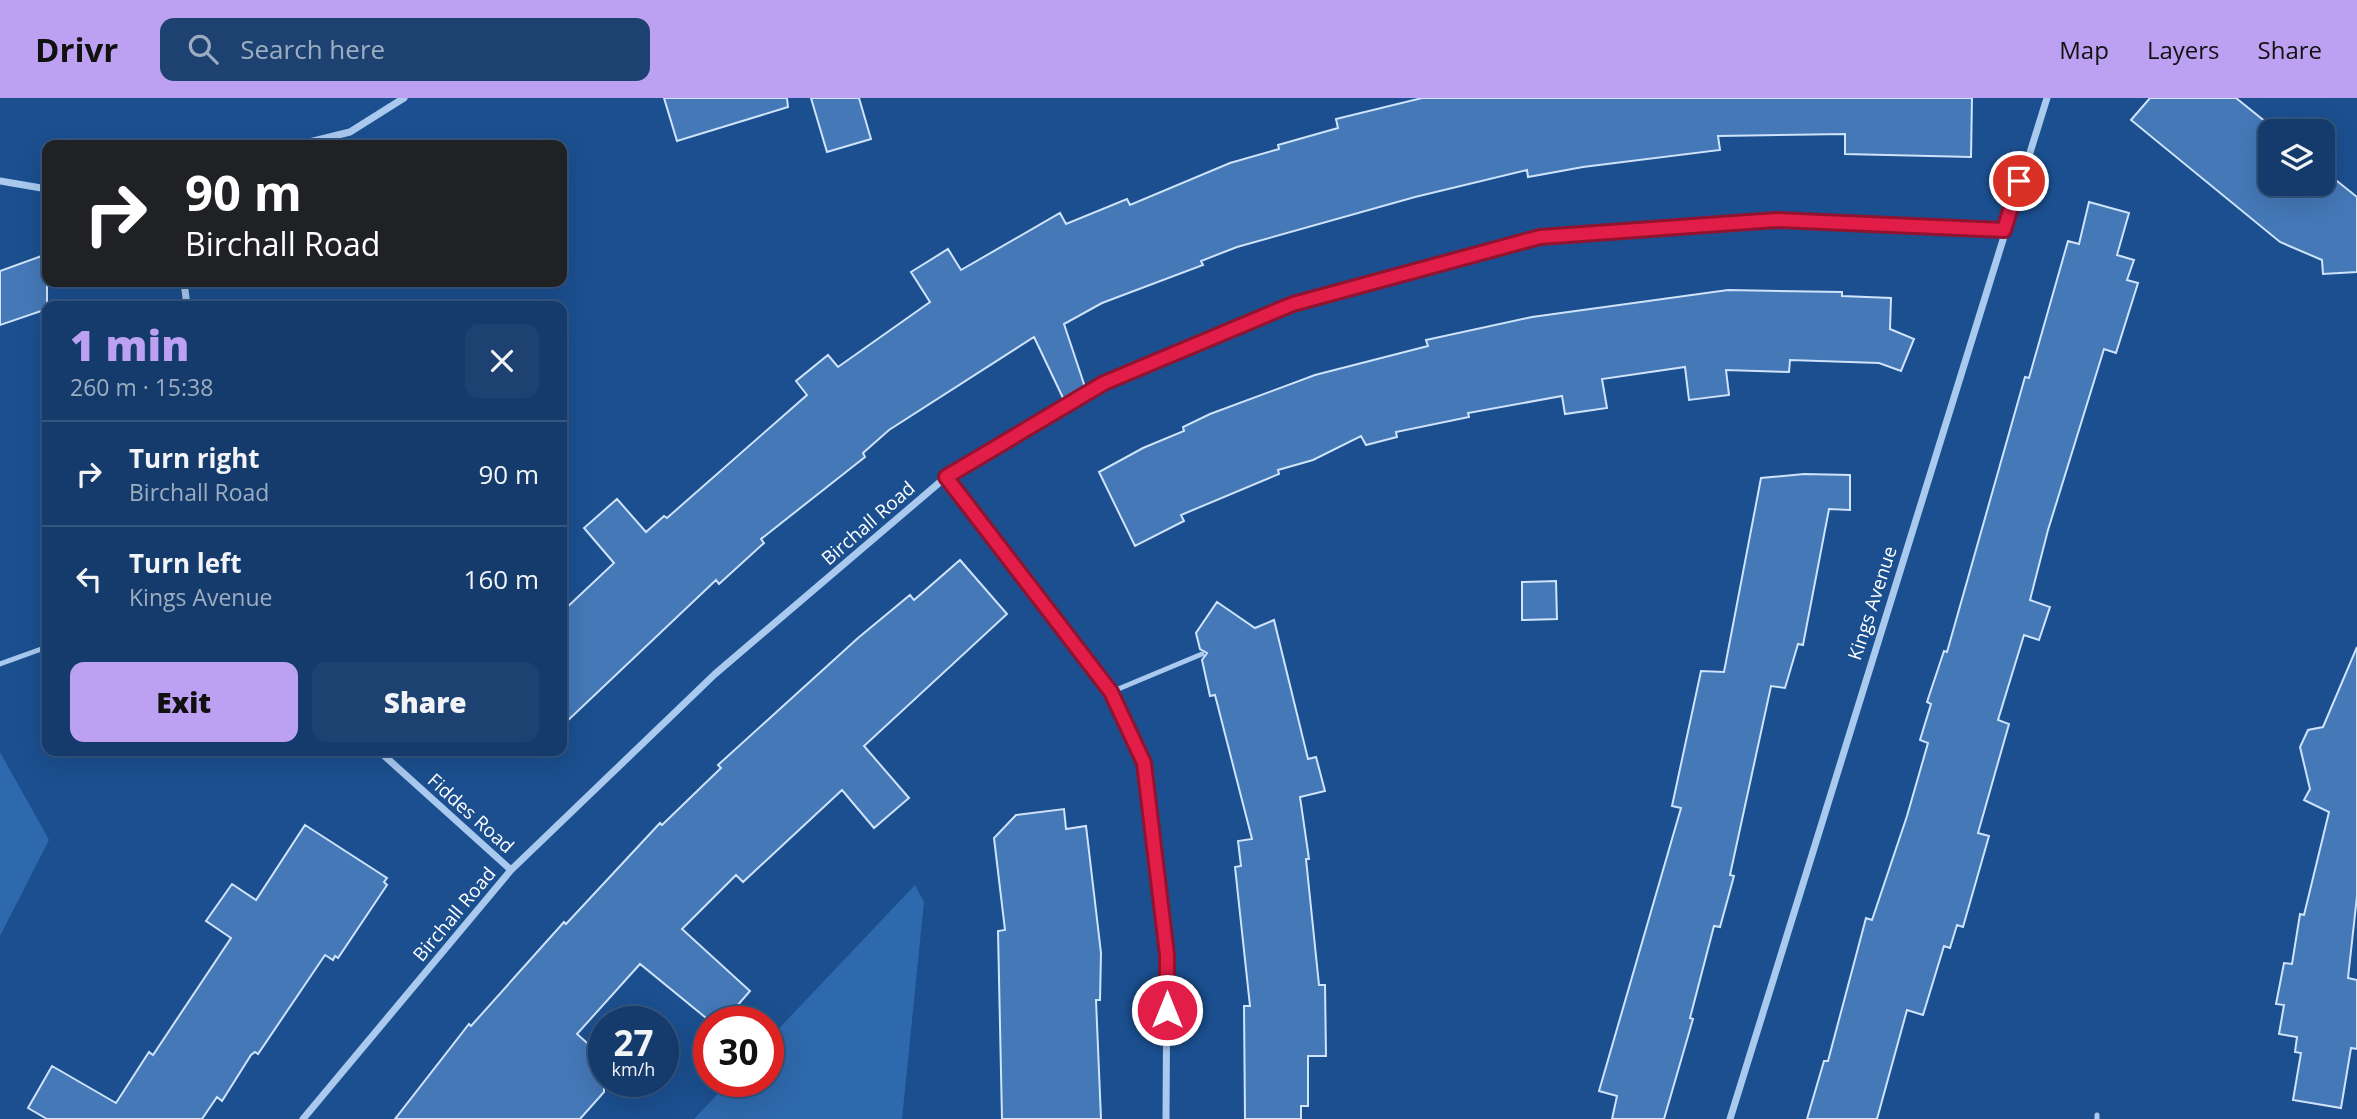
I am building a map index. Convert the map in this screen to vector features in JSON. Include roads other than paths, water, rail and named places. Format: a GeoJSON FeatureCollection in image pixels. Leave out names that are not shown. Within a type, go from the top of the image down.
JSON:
{"type":"FeatureCollection","features":[{"type":"Feature","properties":{"kind":"street"},"geometry":{"type":"LineString","coordinates":[[317,140],[350,132],[404,98]]}},
{"type":"Feature","properties":{"kind":"street","name":"Kings Avenue"},"geometry":{"type":"LineString","coordinates":[[1730,1119],[2047,98]]}},
{"type":"Feature","properties":{"kind":"street"},"geometry":{"type":"LineString","coordinates":[[0,181],[42,188]]}},
{"type":"Feature","properties":{"kind":"street","name":"Birchall Road"},"geometry":{"type":"LineString","coordinates":[[303,1119],[511,870],[715,674],[946,477],[1104,383],[1293,304],[1540,237],[1776,220],[2004,230]]}},
{"type":"Feature","properties":{"kind":"street"},"geometry":{"type":"LineString","coordinates":[[946,477],[1111,692],[1144,763],[1167,955],[1166,1119]]}},
{"type":"Feature","properties":{"kind":"street","name":"Fiddes Road"},"geometry":{"type":"LineString","coordinates":[[385,756],[511,870]]}},
{"type":"Feature","properties":{"kind":"lane"},"geometry":{"type":"LineString","coordinates":[[0,664],[42,648]]}},
{"type":"Feature","properties":{"kind":"lane"},"geometry":{"type":"LineString","coordinates":[[1111,692],[1202,654]]}}]}
